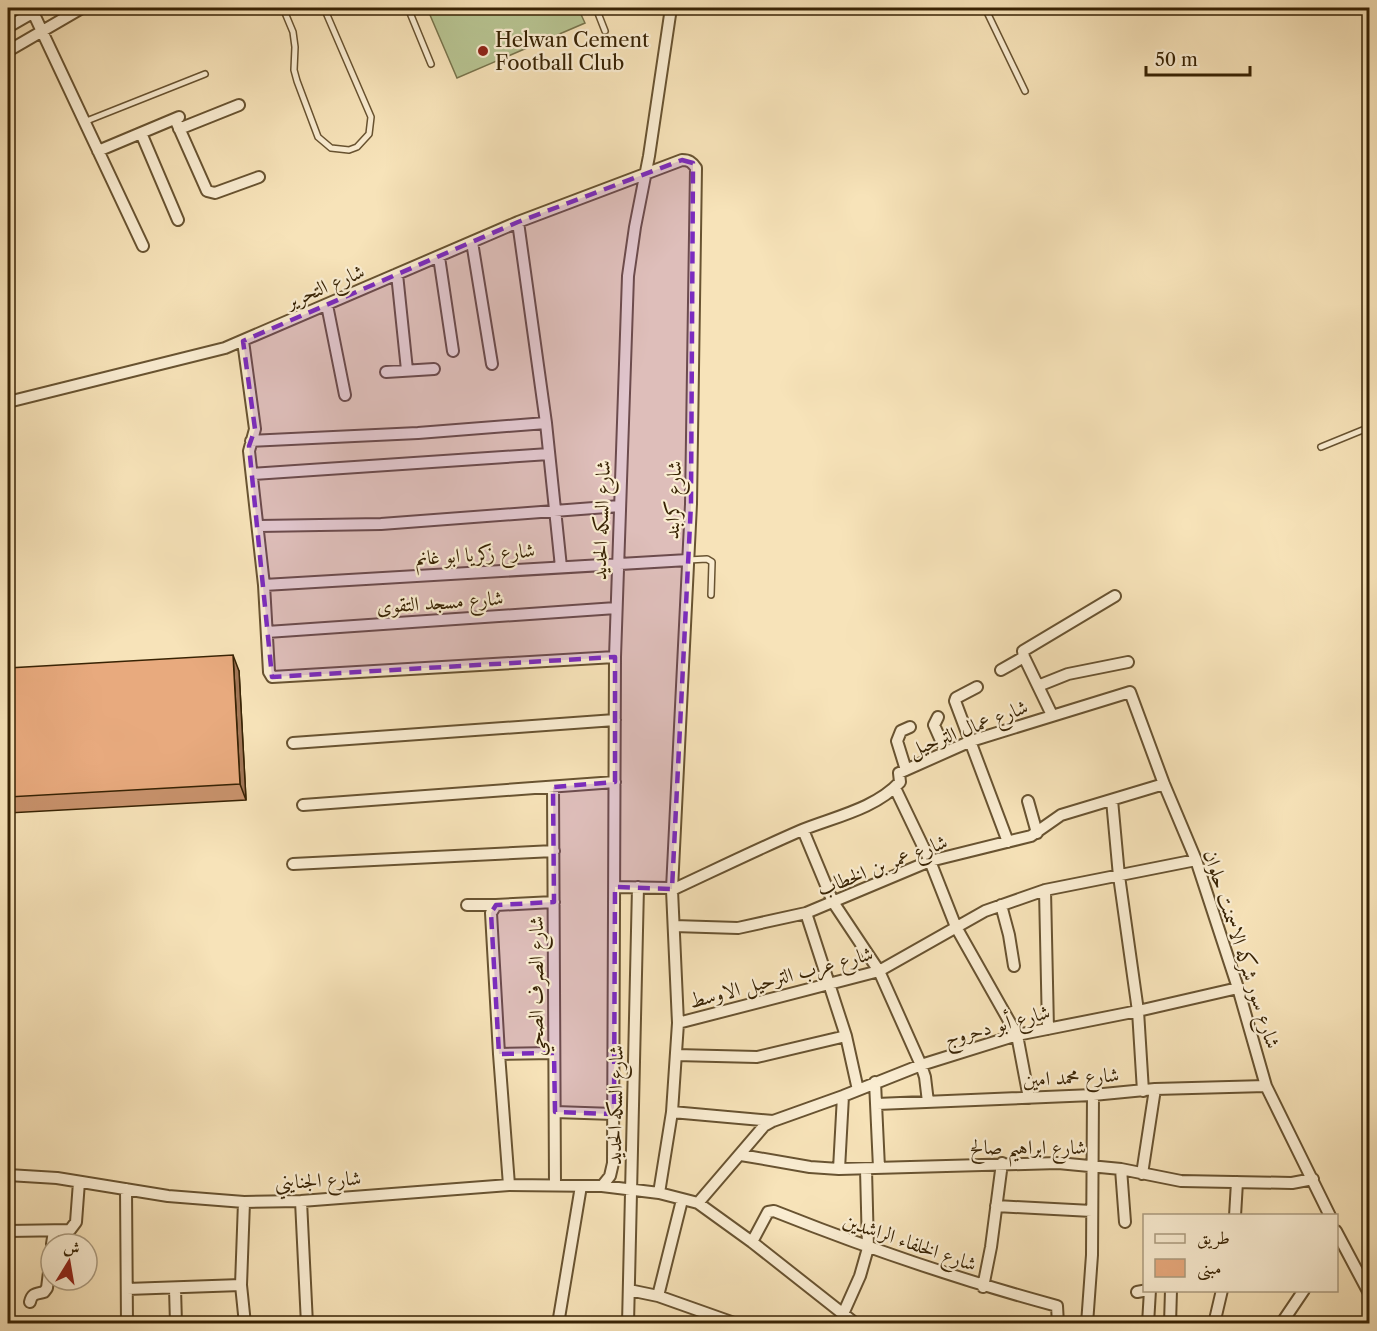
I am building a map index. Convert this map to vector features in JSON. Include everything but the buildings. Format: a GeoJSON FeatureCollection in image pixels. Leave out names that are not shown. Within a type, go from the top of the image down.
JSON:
{"type":"FeatureCollection","features":[{"type":"Feature","properties":{"kind":"street"},"geometry":{"type":"LineString","coordinates":[[8,51],[82,8]]}},
{"type":"Feature","properties":{"kind":"street","name":"شارع السكه الحديد"},"geometry":{"type":"LineString","coordinates":[[602,1186],[610,1176],[613,1164],[615,657],[628,276],[671,8]]}},
{"type":"Feature","properties":{"kind":"street"},"geometry":{"type":"LineString","coordinates":[[8,27],[35,9],[42,32],[143,246]]}},
{"type":"Feature","properties":{"kind":"street"},"geometry":{"type":"LineString","coordinates":[[98,151],[141,133],[239,105]]}},
{"type":"Feature","properties":{"kind":"street"},"geometry":{"type":"LineString","coordinates":[[178,121],[207,191],[215,193],[259,177]]}},
{"type":"Feature","properties":{"kind":"street"},"geometry":{"type":"LineString","coordinates":[[141,133],[178,220]]}},
{"type":"Feature","properties":{"kind":"street","name":"شارع كرابند"},"geometry":{"type":"LineString","coordinates":[[646,173],[682,160],[688,160],[696,168],[692,504],[672,889]]}},
{"type":"Feature","properties":{"kind":"street","name":"شارع التحرير"},"geometry":{"type":"LineString","coordinates":[[8,402],[206,353],[243,341],[518,222],[646,173]]}},
{"type":"Feature","properties":{"kind":"street"},"geometry":{"type":"LineString","coordinates":[[518,222],[546,423],[561,567]]}},
{"type":"Feature","properties":{"kind":"street"},"geometry":{"type":"LineString","coordinates":[[472,242],[492,364]]}},
{"type":"Feature","properties":{"kind":"street"},"geometry":{"type":"LineString","coordinates":[[439,257],[453,351]]}},
{"type":"Feature","properties":{"kind":"street"},"geometry":{"type":"LineString","coordinates":[[397,274],[407,370]]}},
{"type":"Feature","properties":{"kind":"street"},"geometry":{"type":"LineString","coordinates":[[327,305],[345,395]]}},
{"type":"Feature","properties":{"kind":"street"},"geometry":{"type":"LineString","coordinates":[[243,341],[255,429],[249,451],[259,526],[270,675],[275,678],[615,657]]}},
{"type":"Feature","properties":{"kind":"street"},"geometry":{"type":"LineString","coordinates":[[386,372],[434,369]]}},
{"type":"Feature","properties":{"kind":"street"},"geometry":{"type":"LineString","coordinates":[[251,441],[418,433],[546,423]]}},
{"type":"Feature","properties":{"kind":"street"},"geometry":{"type":"LineString","coordinates":[[252,474],[549,454]]}},
{"type":"Feature","properties":{"kind":"street"},"geometry":{"type":"LineString","coordinates":[[259,526],[381,524],[620,506]]}},
{"type":"Feature","properties":{"kind":"street","name":"شارع زكريا ابو غانم"},"geometry":{"type":"LineString","coordinates":[[264,585],[688,560]]}},
{"type":"Feature","properties":{"kind":"street"},"geometry":{"type":"LineString","coordinates":[[1052,716],[1024,657],[1025,648],[1115,596]]}},
{"type":"Feature","properties":{"kind":"street","name":"شارع مسجد التقوى"},"geometry":{"type":"LineString","coordinates":[[267,632],[616,608]]}},
{"type":"Feature","properties":{"kind":"street"},"geometry":{"type":"LineString","coordinates":[[1000,670],[1024,657]]}},
{"type":"Feature","properties":{"kind":"street"},"geometry":{"type":"LineString","coordinates":[[1038,686],[1068,674],[1128,662]]}},
{"type":"Feature","properties":{"kind":"street"},"geometry":{"type":"LineString","coordinates":[[977,687],[955,699],[1008,842]]}},
{"type":"Feature","properties":{"kind":"street","name":"شارع عمال الترحيل"},"geometry":{"type":"LineString","coordinates":[[672,889],[802,830],[863,808],[895,788],[900,782],[899,773],[971,741],[1128,692]]}},
{"type":"Feature","properties":{"kind":"street","name":"شارع سور شركه الاسمنت حلوان"},"geometry":{"type":"LineString","coordinates":[[1128,692],[1132,693],[1164,784],[1196,860],[1238,988],[1266,1086],[1330,1214]]}},
{"type":"Feature","properties":{"kind":"street"},"geometry":{"type":"LineString","coordinates":[[938,717],[934,725],[946,752]]}},
{"type":"Feature","properties":{"kind":"street"},"geometry":{"type":"LineString","coordinates":[[293,743],[615,720]]}},
{"type":"Feature","properties":{"kind":"street"},"geometry":{"type":"LineString","coordinates":[[906,770],[897,741],[901,731],[910,727]]}},
{"type":"Feature","properties":{"kind":"street"},"geometry":{"type":"LineString","coordinates":[[303,805],[615,782]]}},
{"type":"Feature","properties":{"kind":"street","name":"شارع عمر بن الخطاب"},"geometry":{"type":"LineString","coordinates":[[674,926],[738,928],[806,913],[930,861],[1037,833],[1061,815],[1164,784]]}},
{"type":"Feature","properties":{"kind":"street","name":"شارع الصرف الصحي"},"geometry":{"type":"LineString","coordinates":[[553,787],[555,1185]]}},
{"type":"Feature","properties":{"kind":"street"},"geometry":{"type":"LineString","coordinates":[[895,788],[930,861],[956,927],[1017,1035],[1029,1098]]}},
{"type":"Feature","properties":{"kind":"street"},"geometry":{"type":"LineString","coordinates":[[1112,800],[1119,876],[1138,1011],[1143,1090]]}},
{"type":"Feature","properties":{"kind":"street"},"geometry":{"type":"LineString","coordinates":[[1028,801],[1037,833]]}},
{"type":"Feature","properties":{"kind":"street"},"geometry":{"type":"LineString","coordinates":[[802,830],[833,902],[879,971],[921,1065],[928,1102]]}},
{"type":"Feature","properties":{"kind":"street"},"geometry":{"type":"LineString","coordinates":[[293,864],[554,851]]}},
{"type":"Feature","properties":{"kind":"street","name":"شارع عرب الترحيل الاوسط"},"geometry":{"type":"LineString","coordinates":[[678,1023],[879,971],[985,911],[1045,890],[1196,860]]}},
{"type":"Feature","properties":{"kind":"street"},"geometry":{"type":"LineString","coordinates":[[615,887],[672,889],[678,1023],[672,1112],[659,1193]]}},
{"type":"Feature","properties":{"kind":"street","name":"شارع السكه الحديد"},"geometry":{"type":"LineString","coordinates":[[628,1323],[638,887]]}},
{"type":"Feature","properties":{"kind":"street"},"geometry":{"type":"LineString","coordinates":[[1045,890],[1048,1029]]}},
{"type":"Feature","properties":{"kind":"street"},"geometry":{"type":"LineString","coordinates":[[467,905],[554,902]]}},
{"type":"Feature","properties":{"kind":"street"},"geometry":{"type":"LineString","coordinates":[[496,905],[491,914],[509,1185]]}},
{"type":"Feature","properties":{"kind":"street"},"geometry":{"type":"LineString","coordinates":[[1000,905],[1009,935],[1014,966]]}},
{"type":"Feature","properties":{"kind":"street"},"geometry":{"type":"LineString","coordinates":[[806,913],[846,1036],[858,1090]]}},
{"type":"Feature","properties":{"kind":"street","name":"شارع أبو دحروج"},"geometry":{"type":"LineString","coordinates":[[698,1203],[764,1126],[773,1121],[921,1065],[1017,1035],[1238,988]]}},
{"type":"Feature","properties":{"kind":"street"},"geometry":{"type":"LineString","coordinates":[[676,1055],[757,1057],[846,1036]]}},
{"type":"Feature","properties":{"kind":"street"},"geometry":{"type":"LineString","coordinates":[[499,1054],[554,1053]]}},
{"type":"Feature","properties":{"kind":"street"},"geometry":{"type":"LineString","coordinates":[[875,1082],[879,1168]]}},
{"type":"Feature","properties":{"kind":"street","name":"شارع محمد امين"},"geometry":{"type":"LineString","coordinates":[[877,1104],[1093,1095],[1155,1089],[1266,1086]]}},
{"type":"Feature","properties":{"kind":"street"},"geometry":{"type":"LineString","coordinates":[[1142,1174],[1155,1089]]}},
{"type":"Feature","properties":{"kind":"street"},"geometry":{"type":"LineString","coordinates":[[1087,1323],[1092,1255],[1093,1095]]}},
{"type":"Feature","properties":{"kind":"street"},"geometry":{"type":"LineString","coordinates":[[839,1169],[843,1096]]}},
{"type":"Feature","properties":{"kind":"street"},"geometry":{"type":"LineString","coordinates":[[555,1112],[614,1114]]}},
{"type":"Feature","properties":{"kind":"street","name":"شارع أبو دحروج"},"geometry":{"type":"LineString","coordinates":[[672,1112],[773,1121]]}},
{"type":"Feature","properties":{"kind":"street","name":"شارع ابراهيم صالح"},"geometry":{"type":"LineString","coordinates":[[741,1155],[810,1167],[839,1169],[1002,1163],[1091,1165],[1181,1181],[1292,1183],[1313,1179]]}},
{"type":"Feature","properties":{"kind":"street"},"geometry":{"type":"LineString","coordinates":[[983,1287],[1002,1163]]}},
{"type":"Feature","properties":{"kind":"street"},"geometry":{"type":"LineString","coordinates":[[698,1203],[752,1242],[850,1320],[868,1248],[866,1169]]}},
{"type":"Feature","properties":{"kind":"street"},"geometry":{"type":"LineString","coordinates":[[1121,1169],[1125,1222]]}},
{"type":"Feature","properties":{"kind":"street","name":"شارع الجنايني"},"geometry":{"type":"LineString","coordinates":[[8,1175],[57,1178],[168,1196],[244,1202],[301,1201],[509,1185],[555,1185],[602,1186],[659,1193],[698,1203]]}},
{"type":"Feature","properties":{"kind":"street"},"geometry":{"type":"LineString","coordinates":[[8,1231],[65,1231],[74,1226],[79,1182]]}},
{"type":"Feature","properties":{"kind":"street"},"geometry":{"type":"LineString","coordinates":[[1235,1214],[1237,1182]]}},
{"type":"Feature","properties":{"kind":"street"},"geometry":{"type":"LineString","coordinates":[[558,1323],[581,1186]]}},
{"type":"Feature","properties":{"kind":"street"},"geometry":{"type":"LineString","coordinates":[[126,1190],[127,1323]]}},
{"type":"Feature","properties":{"kind":"street"},"geometry":{"type":"LineString","coordinates":[[658,1296],[682,1200]]}},
{"type":"Feature","properties":{"kind":"street"},"geometry":{"type":"LineString","coordinates":[[301,1201],[307,1323]]}},
{"type":"Feature","properties":{"kind":"street"},"geometry":{"type":"LineString","coordinates":[[244,1202],[241,1286],[245,1323]]}},
{"type":"Feature","properties":{"kind":"street"},"geometry":{"type":"LineString","coordinates":[[996,1206],[1092,1211]]}},
{"type":"Feature","properties":{"kind":"street","name":"شارع الخلفاء الراشدين"},"geometry":{"type":"LineString","coordinates":[[752,1242],[767,1214],[771,1211],[868,1248],[983,1287],[1057,1306],[1058,1323]]}},
{"type":"Feature","properties":{"kind":"street"},"geometry":{"type":"LineString","coordinates":[[1338,1235],[1370,1294]]}},
{"type":"Feature","properties":{"kind":"street"},"geometry":{"type":"LineString","coordinates":[[127,1289],[241,1286]]}},
{"type":"Feature","properties":{"kind":"street"},"geometry":{"type":"LineString","coordinates":[[175,1288],[176,1323]]}},
{"type":"Feature","properties":{"kind":"street"},"geometry":{"type":"LineString","coordinates":[[629,1290],[658,1296],[737,1323]]}},
{"type":"Feature","properties":{"kind":"street"},"geometry":{"type":"LineString","coordinates":[[30,1302],[35,1293],[44,1292]]}},
{"type":"Feature","properties":{"kind":"street"},"geometry":{"type":"LineString","coordinates":[[1145,1292],[1148,1323]]}},
{"type":"Feature","properties":{"kind":"street"},"geometry":{"type":"LineString","coordinates":[[1170,1323],[1171,1292]]}},
{"type":"Feature","properties":{"kind":"street"},"geometry":{"type":"LineString","coordinates":[[1214,1323],[1222,1292]]}},
{"type":"Feature","properties":{"kind":"street"},"geometry":{"type":"LineString","coordinates":[[1281,1323],[1303,1292]]}},
{"type":"Feature","properties":{"kind":"lane"},"geometry":{"type":"LineString","coordinates":[[284,8],[293,32],[294,70],[318,137],[331,148],[349,150],[357,147],[369,134],[371,117],[324,8]]}},
{"type":"Feature","properties":{"kind":"lane"},"geometry":{"type":"LineString","coordinates":[[408,8],[431,64]]}},
{"type":"Feature","properties":{"kind":"lane"},"geometry":{"type":"LineString","coordinates":[[596,8],[605,31]]}},
{"type":"Feature","properties":{"kind":"lane"},"geometry":{"type":"LineString","coordinates":[[985,8],[1025,92]]}},
{"type":"Feature","properties":{"kind":"lane"},"geometry":{"type":"LineString","coordinates":[[84,122],[205,74]]}},
{"type":"Feature","properties":{"kind":"lane"},"geometry":{"type":"LineString","coordinates":[[1321,447],[1370,428]]}},
{"type":"Feature","properties":{"kind":"lane"},"geometry":{"type":"LineString","coordinates":[[688,560],[707,559],[712,562],[711,595]]}},
{"type":"Feature","properties":{"kind":"highlighted area"},"geometry":{"type":"Polygon","coordinates":[[[682,160],[693,163],[691,504],[672,889],[615,887],[614,1114],[555,1112],[554,1053],[499,1054],[491,913],[496,905],[554,902],[553,787],[615,782],[615,657],[272,677],[249,446],[255,429],[243,341],[518,222],[682,160]]]}},
{"type":"Feature","properties":{"kind":"green space","name":"Helwan Cement Football Club"},"geometry":{"type":"Polygon","coordinates":[[[427,8],[578,8],[585,23],[457,78],[427,8]]]}},
{"type":"Feature","properties":{"kind":"place","name":"Helwan Cement Football Club"},"geometry":{"type":"Point","coordinates":[483,51]}}]}
